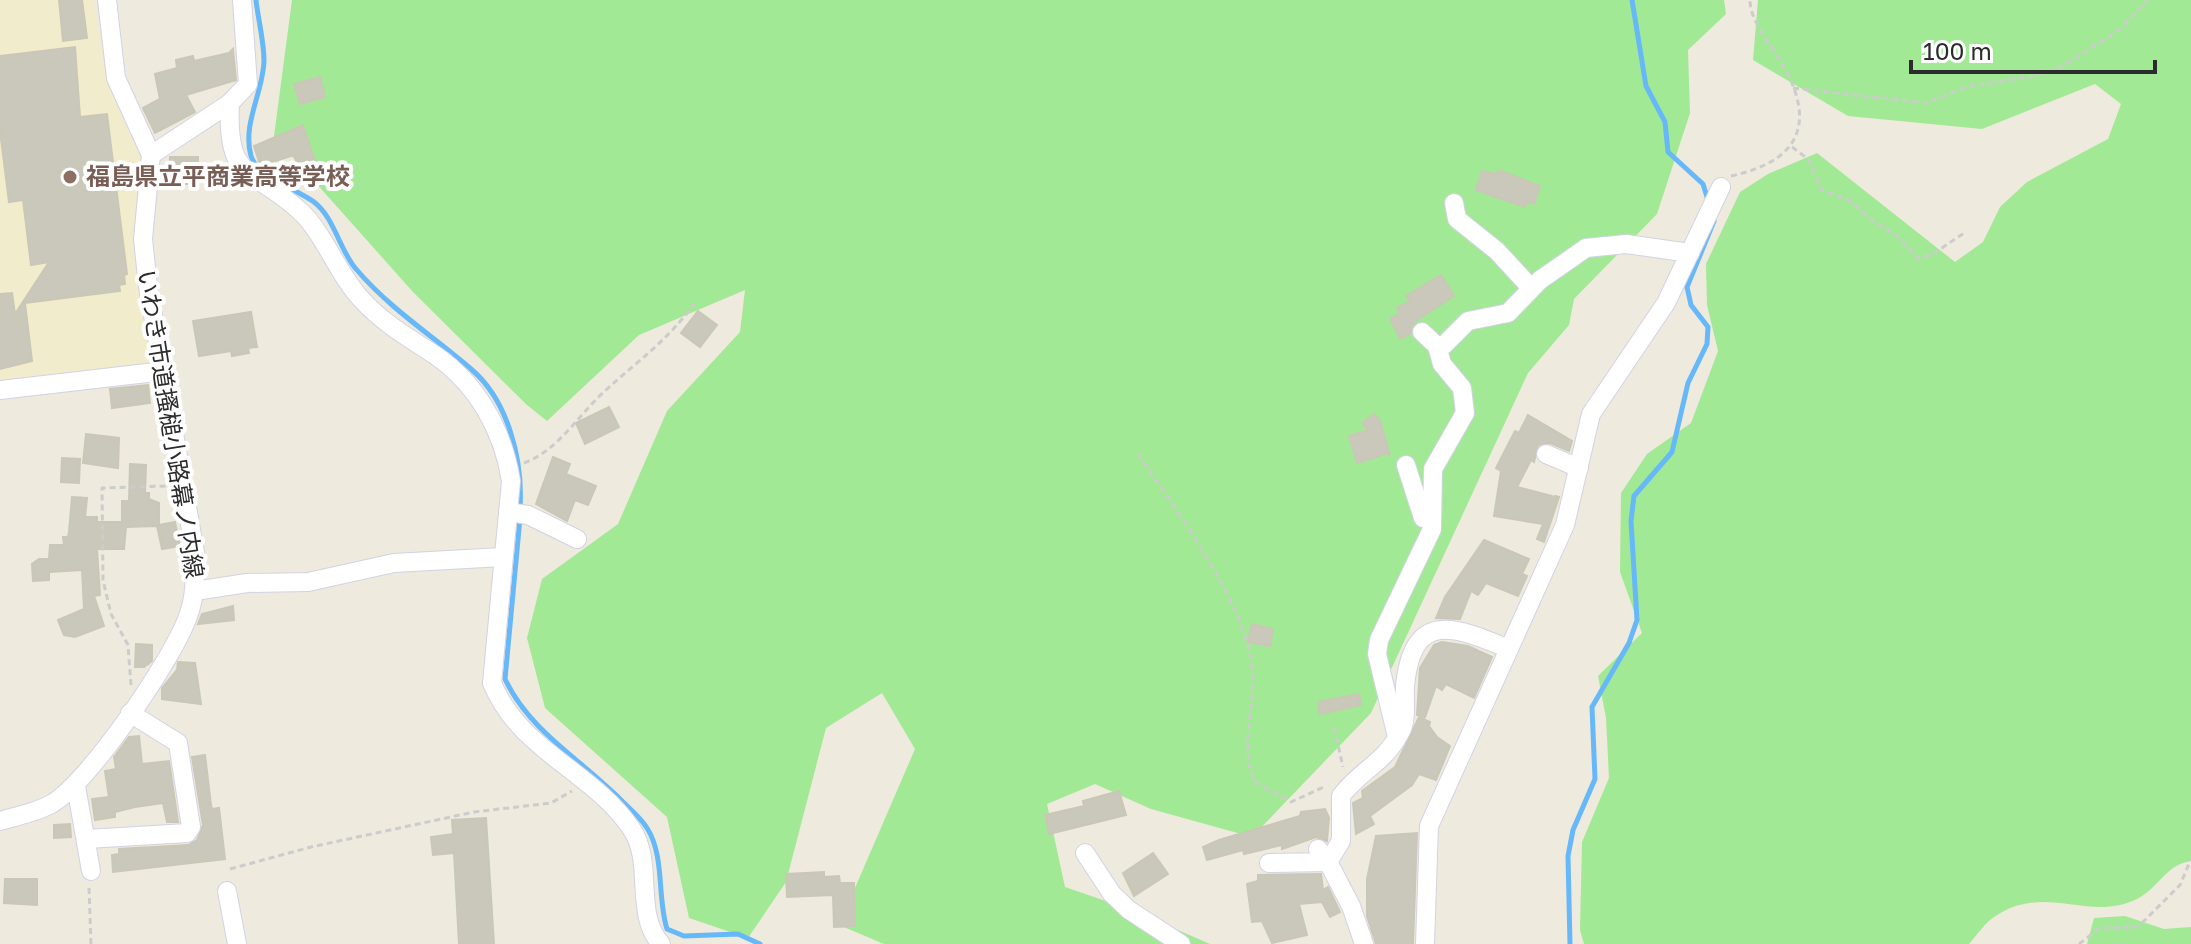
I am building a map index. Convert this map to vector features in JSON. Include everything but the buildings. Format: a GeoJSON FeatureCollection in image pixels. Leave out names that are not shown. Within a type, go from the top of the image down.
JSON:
{"type":"FeatureCollection","features":[{"type":"Feature","properties":{"kind":"street","name":"いわき市道搔槌小路幕ノ内線"},"geometry":{"type":"LineString","coordinates":[[0,821],[51,805],[76,786],[134,707],[177,640],[195,591],[195,552],[148,287],[143,239],[151,155],[116,78],[107,0]]}},
{"type":"Feature","properties":{"kind":"street"},"geometry":{"type":"LineString","coordinates":[[151,155],[230,103],[248,84],[242,0]]}},
{"type":"Feature","properties":{"kind":"street"},"geometry":{"type":"LineString","coordinates":[[230,103],[229,133],[240,167],[302,213],[361,300],[466,380],[483,404],[509,468],[508,512],[492,683],[502,709],[517,727],[622,815],[638,839],[644,860],[648,925],[661,944]]}},
{"type":"Feature","properties":{"kind":"street"},"geometry":{"type":"LineString","coordinates":[[1425,944],[1429,826],[1565,525],[1591,414],[1666,303],[1721,187]]}},
{"type":"Feature","properties":{"kind":"street"},"geometry":{"type":"LineString","coordinates":[[1454,203],[1457,219],[1497,251],[1531,288]]}},
{"type":"Feature","properties":{"kind":"street"},"geometry":{"type":"LineString","coordinates":[[1437,346],[1444,345],[1468,321],[1508,313],[1531,288],[1586,248],[1626,244],[1690,253]]}},
{"type":"Feature","properties":{"kind":"street"},"geometry":{"type":"LineString","coordinates":[[1397,737],[1378,648],[1432,529],[1433,469],[1462,419],[1466,404],[1458,381],[1439,359],[1437,346],[1422,332]]}},
{"type":"Feature","properties":{"kind":"street"},"geometry":{"type":"LineString","coordinates":[[0,390],[164,371]]}},
{"type":"Feature","properties":{"kind":"street"},"geometry":{"type":"LineString","coordinates":[[1546,454],[1579,468]]}},
{"type":"Feature","properties":{"kind":"street"},"geometry":{"type":"LineString","coordinates":[[1406,465],[1420,499],[1423,520],[1421,549]]}},
{"type":"Feature","properties":{"kind":"street"},"geometry":{"type":"LineString","coordinates":[[508,512],[528,515],[577,539]]}},
{"type":"Feature","properties":{"kind":"street"},"geometry":{"type":"LineString","coordinates":[[195,591],[247,583],[308,582],[394,563],[503,557]]}},
{"type":"Feature","properties":{"kind":"street"},"geometry":{"type":"LineString","coordinates":[[1269,863],[1323,855],[1341,841],[1341,796],[1386,756],[1397,737],[1405,720],[1407,665],[1429,632],[1435,628],[1455,628],[1509,649]]}},
{"type":"Feature","properties":{"kind":"street"},"geometry":{"type":"LineString","coordinates":[[87,839],[187,833],[191,827],[178,743],[134,707]]}},
{"type":"Feature","properties":{"kind":"street"},"geometry":{"type":"LineString","coordinates":[[76,786],[91,871]]}},
{"type":"Feature","properties":{"kind":"street"},"geometry":{"type":"LineString","coordinates":[[1085,853],[1112,894],[1129,910],[1181,944]]}},
{"type":"Feature","properties":{"kind":"street"},"geometry":{"type":"LineString","coordinates":[[1323,855],[1351,906],[1364,944]]}},
{"type":"Feature","properties":{"kind":"street"},"geometry":{"type":"LineString","coordinates":[[227,891],[237,944]]}},
{"type":"Feature","properties":{"kind":"path"},"geometry":{"type":"LineString","coordinates":[[1721,187],[1728,177],[1753,173],[1792,147],[1798,123],[1793,88],[1754,16],[1750,0]]}},
{"type":"Feature","properties":{"kind":"path"},"geometry":{"type":"LineString","coordinates":[[1793,88],[1926,103],[1966,87],[2033,76],[2063,66],[2119,30],[2148,0]]}},
{"type":"Feature","properties":{"kind":"path"},"geometry":{"type":"LineString","coordinates":[[1792,147],[1808,159],[1822,190],[1849,200],[1873,221],[1895,234],[1919,259],[1936,252],[1964,233]]}},
{"type":"Feature","properties":{"kind":"path"},"geometry":{"type":"LineString","coordinates":[[509,468],[549,449],[607,389],[658,348],[694,304]]}},
{"type":"Feature","properties":{"kind":"path"},"geometry":{"type":"LineString","coordinates":[[1138,454],[1196,537],[1239,622],[1252,664],[1247,753],[1255,782],[1291,802],[1300,801],[1332,783]]}},
{"type":"Feature","properties":{"kind":"path"},"geometry":{"type":"LineString","coordinates":[[134,707],[128,645],[111,614],[103,580],[102,488],[183,486]]}},
{"type":"Feature","properties":{"kind":"path"},"geometry":{"type":"LineString","coordinates":[[1334,727],[1344,773],[1351,768]]}},
{"type":"Feature","properties":{"kind":"path"},"geometry":{"type":"LineString","coordinates":[[230,869],[348,839],[500,807],[551,803],[564,793],[592,790]]}},
{"type":"Feature","properties":{"kind":"path"},"geometry":{"type":"LineString","coordinates":[[2079,944],[2100,928],[2138,927],[2180,885],[2191,859]]}},
{"type":"Feature","properties":{"kind":"path"},"geometry":{"type":"LineString","coordinates":[[91,871],[91,944]]}},
{"type":"Feature","properties":{"kind":"shaded area","name":"福島県立平商業高等学校"},"geometry":{"type":"Polygon","coordinates":[[[0,0],[93,0],[108,82],[142,159],[134,253],[151,364],[0,384],[0,0]]]}},
{"type":"Feature","properties":{"kind":"green space"},"geometry":{"type":"Polygon","coordinates":[[[292,0],[1724,0],[1726,14],[1688,50],[1690,113],[1657,214],[1574,299],[1569,325],[1528,373],[1371,713],[1252,837],[1151,809],[1095,784],[1047,804],[1065,887],[1132,910],[1210,944],[884,944],[839,925],[915,749],[882,693],[826,728],[786,882],[748,938],[689,918],[667,817],[545,708],[527,638],[542,579],[618,524],[667,411],[740,332],[745,290],[639,335],[547,421],[413,292],[274,136],[292,0]]]}},
{"type":"Feature","properties":{"kind":"green space"},"geometry":{"type":"Polygon","coordinates":[[[1758,0],[2191,0],[2191,861],[2175,867],[2137,899],[2101,907],[2049,902],[2013,907],[1991,920],[1969,944],[1584,944],[1580,930],[1582,842],[1609,778],[1606,718],[1598,676],[1642,633],[1620,572],[1621,493],[1647,454],[1691,423],[1718,351],[1707,305],[1706,264],[1740,192],[1768,174],[1817,153],[1955,262],[1983,242],[2000,207],[2027,182],[2108,139],[2121,104],[2095,84],[1982,129],[1848,116],[1753,60],[1758,0]]]}},
{"type":"Feature","properties":{"kind":"green space"},"geometry":{"type":"Polygon","coordinates":[[[2125,916],[2164,929],[2191,927],[2191,944],[2087,944],[2094,918],[2125,916]]]}},
{"type":"Feature","properties":{"kind":"waterway"},"geometry":{"type":"LineString","coordinates":[[256,0],[264,61],[249,132],[251,156],[255,164],[261,171],[321,208],[350,262],[369,283],[484,382],[511,433],[519,471],[520,508]]}},
{"type":"Feature","properties":{"kind":"waterway"},"geometry":{"type":"LineString","coordinates":[[1632,0],[1646,86],[1665,122],[1668,152],[1703,184],[1708,200]]}},
{"type":"Feature","properties":{"kind":"waterway"},"geometry":{"type":"LineString","coordinates":[[1570,944],[1568,856],[1573,830],[1595,779],[1592,707],[1629,643],[1637,620],[1631,521],[1634,496],[1672,452],[1688,383],[1707,344],[1708,327],[1691,305],[1687,287],[1714,221]]}},
{"type":"Feature","properties":{"kind":"waterway"},"geometry":{"type":"LineString","coordinates":[[520,518],[505,679],[528,715],[542,730],[607,786],[647,828],[659,864],[667,929],[684,936],[738,934],[760,944]]}},
{"type":"Feature","properties":{"kind":"place","name":"福島県立平商業高等学校"},"geometry":{"type":"Point","coordinates":[70,177]}}]}
